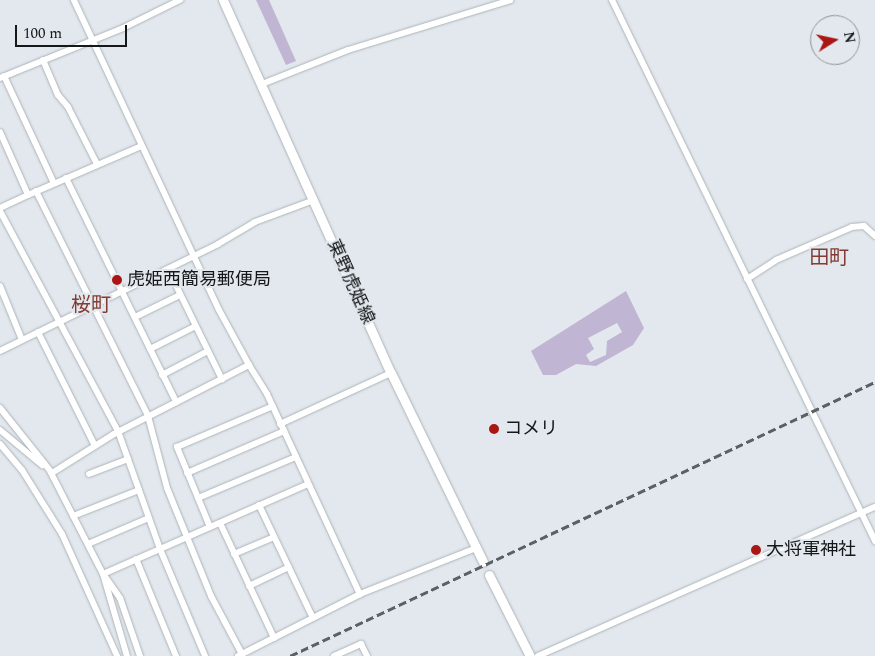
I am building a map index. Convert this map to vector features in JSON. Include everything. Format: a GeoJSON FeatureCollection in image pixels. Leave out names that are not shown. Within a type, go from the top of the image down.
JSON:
{"type":"FeatureCollection","features":[{"type":"Feature","properties":{"kind":"main road","name":"東野虎姫線"},"geometry":{"type":"LineString","coordinates":[[223,0],[391,373],[483,562]]}},
{"type":"Feature","properties":{"kind":"main road"},"geometry":{"type":"LineString","coordinates":[[489,575],[530,656]]}},
{"type":"Feature","properties":{"kind":"street"},"geometry":{"type":"LineString","coordinates":[[74,0],[194,256],[249,366],[273,406],[360,594]]}},
{"type":"Feature","properties":{"kind":"street"},"geometry":{"type":"LineString","coordinates":[[54,183],[2,77],[92,41],[180,0]]}},
{"type":"Feature","properties":{"kind":"street"},"geometry":{"type":"LineString","coordinates":[[262,84],[348,50],[511,0]]}},
{"type":"Feature","properties":{"kind":"street"},"geometry":{"type":"LineString","coordinates":[[612,0],[875,540]]}},
{"type":"Feature","properties":{"kind":"street"},"geometry":{"type":"LineString","coordinates":[[42,60],[58,95],[68,106],[97,164]]}},
{"type":"Feature","properties":{"kind":"street"},"geometry":{"type":"LineString","coordinates":[[0,132],[28,195]]}},
{"type":"Feature","properties":{"kind":"street"},"geometry":{"type":"LineString","coordinates":[[141,146],[36,191],[0,210],[118,432],[160,549],[205,656]]}},
{"type":"Feature","properties":{"kind":"street"},"geometry":{"type":"LineString","coordinates":[[66,178],[176,402]]}},
{"type":"Feature","properties":{"kind":"street"},"geometry":{"type":"LineString","coordinates":[[36,191],[91,305],[148,416],[167,488],[211,596],[240,655],[360,594],[476,548]]}},
{"type":"Feature","properties":{"kind":"street"},"geometry":{"type":"LineString","coordinates":[[0,351],[91,305],[123,292],[255,222],[314,200]]}},
{"type":"Feature","properties":{"kind":"street"},"geometry":{"type":"LineString","coordinates":[[747,279],[776,260],[852,227],[864,226],[875,236]]}},
{"type":"Feature","properties":{"kind":"street"},"geometry":{"type":"LineString","coordinates":[[168,269],[222,379]]}},
{"type":"Feature","properties":{"kind":"street"},"geometry":{"type":"LineString","coordinates":[[0,286],[22,340]]}},
{"type":"Feature","properties":{"kind":"street"},"geometry":{"type":"LineString","coordinates":[[135,317],[180,295]]}},
{"type":"Feature","properties":{"kind":"street"},"geometry":{"type":"LineString","coordinates":[[150,349],[196,326]]}},
{"type":"Feature","properties":{"kind":"street"},"geometry":{"type":"LineString","coordinates":[[38,332],[95,446]]}},
{"type":"Feature","properties":{"kind":"street"},"geometry":{"type":"LineString","coordinates":[[162,375],[208,351]]}},
{"type":"Feature","properties":{"kind":"street"},"geometry":{"type":"LineString","coordinates":[[52,473],[118,432],[249,366]]}},
{"type":"Feature","properties":{"kind":"street"},"geometry":{"type":"LineString","coordinates":[[280,424],[391,373]]}},
{"type":"Feature","properties":{"kind":"street"},"geometry":{"type":"LineString","coordinates":[[210,527],[177,447],[273,406]]}},
{"type":"Feature","properties":{"kind":"street"},"geometry":{"type":"LineString","coordinates":[[0,408],[52,473],[103,574],[120,598],[140,656]]}},
{"type":"Feature","properties":{"kind":"street"},"geometry":{"type":"LineString","coordinates":[[0,430],[52,473]]}},
{"type":"Feature","properties":{"kind":"street"},"geometry":{"type":"LineString","coordinates":[[188,473],[284,431]]}},
{"type":"Feature","properties":{"kind":"street"},"geometry":{"type":"LineString","coordinates":[[0,444],[22,470],[62,534],[117,656]]}},
{"type":"Feature","properties":{"kind":"street"},"geometry":{"type":"LineString","coordinates":[[198,498],[296,457]]}},
{"type":"Feature","properties":{"kind":"street"},"geometry":{"type":"LineString","coordinates":[[90,474],[128,459]]}},
{"type":"Feature","properties":{"kind":"street"},"geometry":{"type":"LineString","coordinates":[[103,574],[308,484]]}},
{"type":"Feature","properties":{"kind":"street"},"geometry":{"type":"LineString","coordinates":[[73,516],[139,490]]}},
{"type":"Feature","properties":{"kind":"street"},"geometry":{"type":"LineString","coordinates":[[259,505],[313,618]]}},
{"type":"Feature","properties":{"kind":"street"},"geometry":{"type":"LineString","coordinates":[[538,656],[875,508]]}},
{"type":"Feature","properties":{"kind":"street"},"geometry":{"type":"LineString","coordinates":[[88,544],[149,518]]}},
{"type":"Feature","properties":{"kind":"street"},"geometry":{"type":"LineString","coordinates":[[220,523],[274,638]]}},
{"type":"Feature","properties":{"kind":"street"},"geometry":{"type":"LineString","coordinates":[[234,554],[274,537]]}},
{"type":"Feature","properties":{"kind":"street"},"geometry":{"type":"LineString","coordinates":[[136,559],[176,656]]}},
{"type":"Feature","properties":{"kind":"street"},"geometry":{"type":"LineString","coordinates":[[249,586],[289,567]]}},
{"type":"Feature","properties":{"kind":"street"},"geometry":{"type":"LineString","coordinates":[[103,574],[127,656]]}},
{"type":"Feature","properties":{"kind":"street"},"geometry":{"type":"LineString","coordinates":[[334,656],[361,644],[366,656]]}},
{"type":"Feature","properties":{"kind":"shaded area"},"geometry":{"type":"Polygon","coordinates":[[[256,0],[269,0],[296,61],[286,65],[256,0]]]}},
{"type":"Feature","properties":{"kind":"shaded area"},"geometry":{"type":"Polygon","coordinates":[[[626,291],[644,328],[633,345],[596,366],[576,364],[556,375],[543,375],[531,351],[626,291]],[[617,323],[588,338],[594,349],[586,355],[590,362],[606,355],[607,341],[622,332],[617,323]]]}},
{"type":"Feature","properties":{"kind":"railway"},"geometry":{"type":"LineString","coordinates":[[290,656],[875,382]]}},
{"type":"Feature","properties":{"kind":"place","name":"虎姫西簡易郵便局"},"geometry":{"type":"Point","coordinates":[117,280]}},
{"type":"Feature","properties":{"kind":"place","name":"コメリ"},"geometry":{"type":"Point","coordinates":[494,429]}},
{"type":"Feature","properties":{"kind":"place","name":"大将軍神社"},"geometry":{"type":"Point","coordinates":[756,550]}},
{"type":"Feature","properties":{"kind":"district","name":"田町"},"geometry":{"type":"Point","coordinates":[829,258]}},
{"type":"Feature","properties":{"kind":"district","name":"桜町"},"geometry":{"type":"Point","coordinates":[91,305]}}]}
